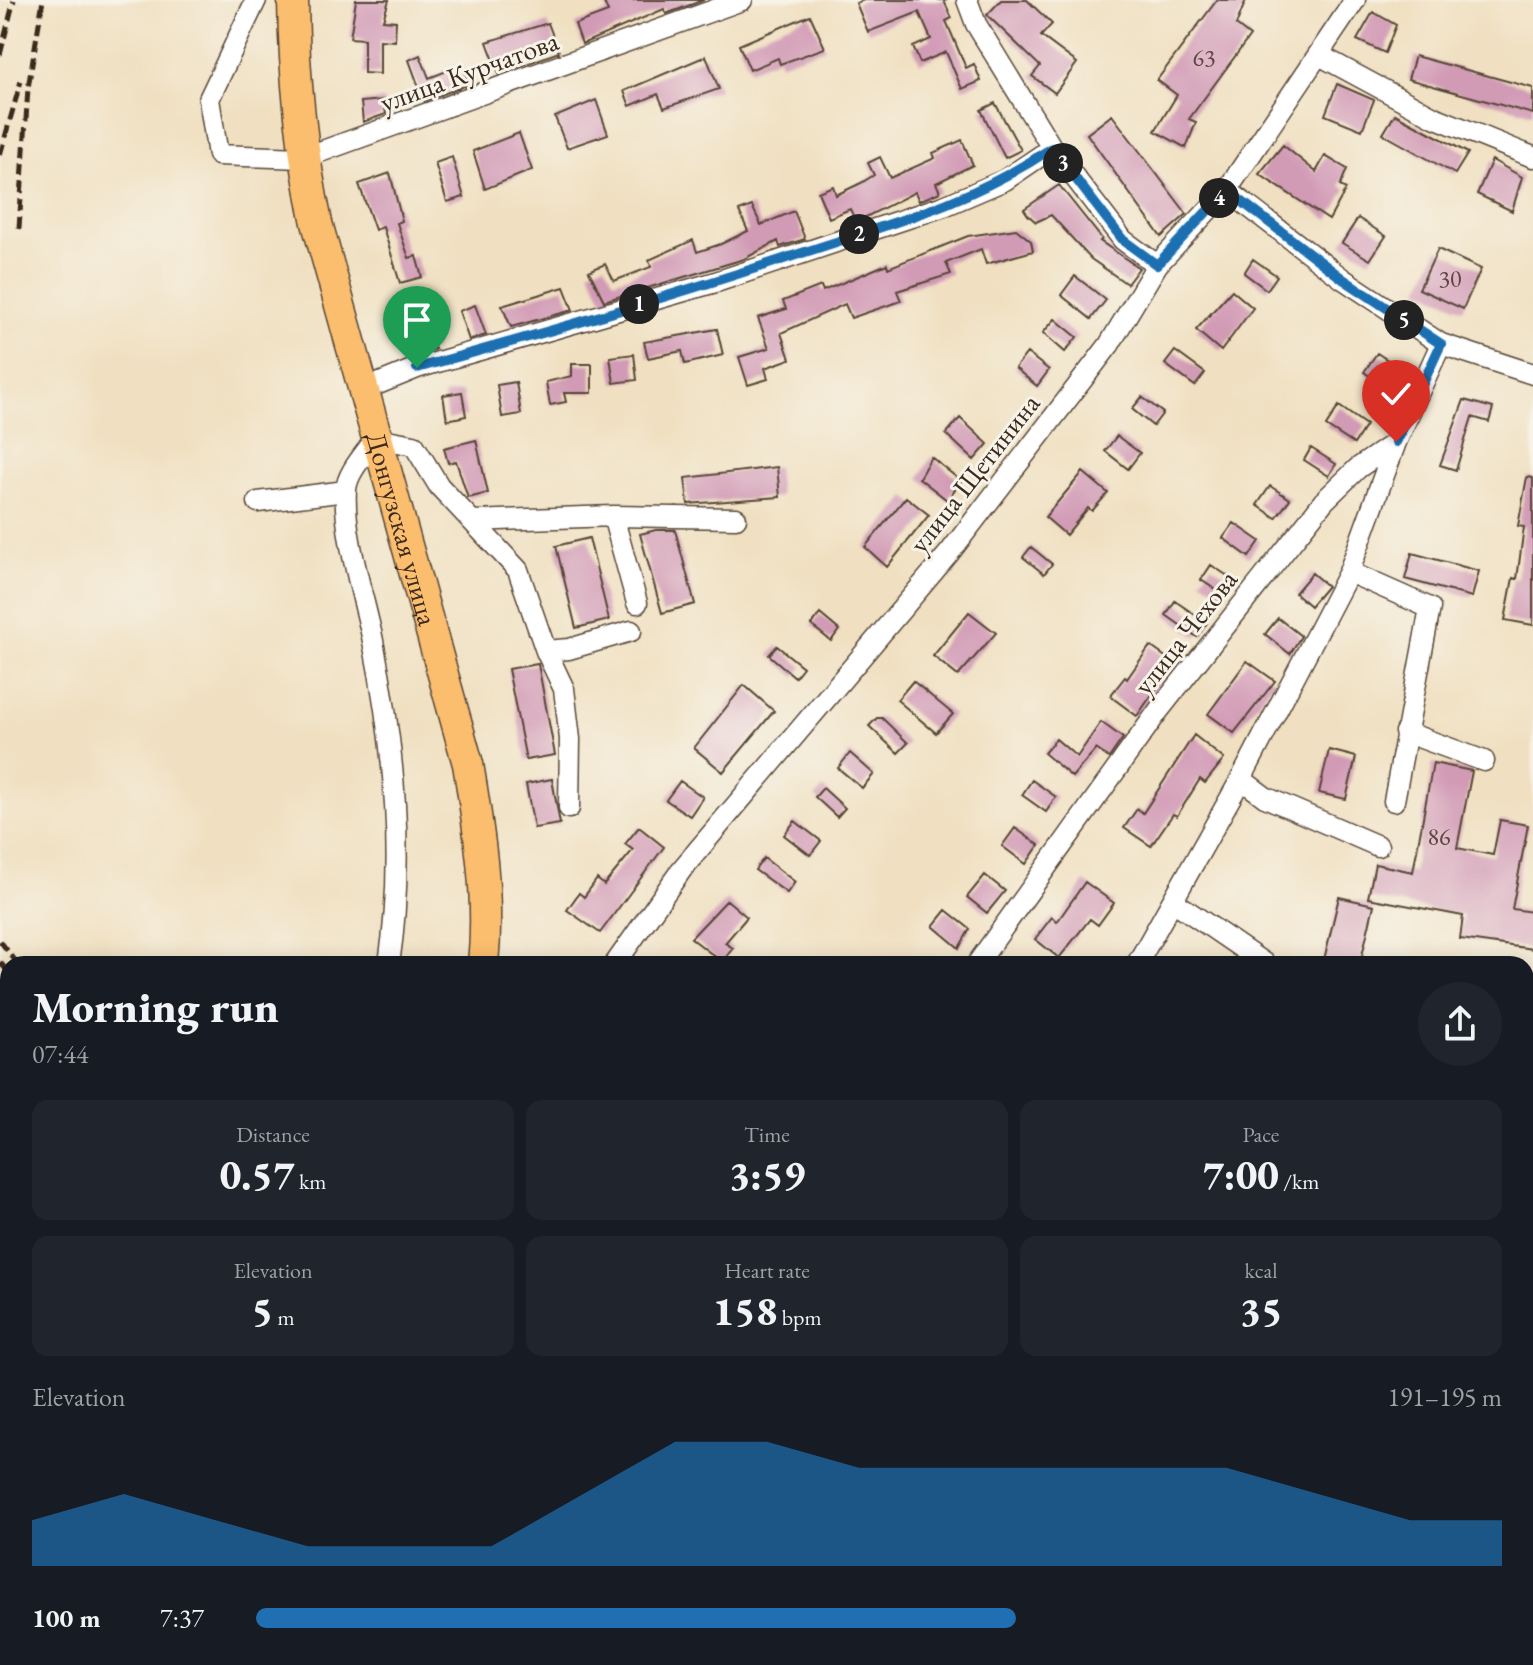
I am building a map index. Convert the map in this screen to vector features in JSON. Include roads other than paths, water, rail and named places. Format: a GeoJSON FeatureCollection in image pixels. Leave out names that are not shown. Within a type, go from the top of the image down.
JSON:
{"type":"FeatureCollection","features":[{"type":"Feature","properties":{"kind":"highway","name":"Донгузская улица"},"geometry":{"type":"LineString","coordinates":[[293,0],[294,78],[303,158],[317,223],[468,764],[480,843],[484,897],[483,956]]}},
{"type":"Feature","properties":{"kind":"street"},"geometry":{"type":"LineString","coordinates":[[256,0],[209,99],[218,155],[303,158]]}},
{"type":"Feature","properties":{"kind":"street","name":"улица Курчатова"},"geometry":{"type":"LineString","coordinates":[[303,158],[742,0]]}},
{"type":"Feature","properties":{"kind":"street"},"geometry":{"type":"LineString","coordinates":[[967,0],[976,24],[1052,148],[1123,240],[1157,265]]}},
{"type":"Feature","properties":{"kind":"street","name":"улица Щетинина"},"geometry":{"type":"LineString","coordinates":[[621,956],[682,869],[950,552],[1109,345],[1157,265],[1227,190],[1355,0]]}},
{"type":"Feature","properties":{"kind":"street"},"geometry":{"type":"LineString","coordinates":[[1319,55],[1434,117],[1533,157]]}},
{"type":"Feature","properties":{"kind":"street"},"geometry":{"type":"LineString","coordinates":[[363,390],[417,368],[716,282],[944,206],[1005,180],[1052,148]]}},
{"type":"Feature","properties":{"kind":"street"},"geometry":{"type":"LineString","coordinates":[[1227,190],[1343,279],[1441,344],[1533,374]]}},
{"type":"Feature","properties":{"kind":"street"},"geometry":{"type":"LineString","coordinates":[[1142,956],[1241,779],[1349,572],[1396,442],[1441,344]]}},
{"type":"Feature","properties":{"kind":"street"},"geometry":{"type":"LineString","coordinates":[[390,956],[396,882],[394,795],[386,719],[354,557],[346,491],[348,479],[376,438],[414,445],[439,486],[518,570],[546,651],[564,689],[570,739],[569,808]]}},
{"type":"Feature","properties":{"kind":"street","name":"улица Чехова"},"geometry":{"type":"LineString","coordinates":[[983,956],[1159,710],[1324,501],[1358,468],[1396,442]]}},
{"type":"Feature","properties":{"kind":"street"},"geometry":{"type":"LineString","coordinates":[[258,502],[346,491]]}},
{"type":"Feature","properties":{"kind":"street"},"geometry":{"type":"LineString","coordinates":[[473,521],[613,516],[736,518]]}},
{"type":"Feature","properties":{"kind":"street"},"geometry":{"type":"LineString","coordinates":[[613,516],[637,603]]}},
{"type":"Feature","properties":{"kind":"street"},"geometry":{"type":"LineString","coordinates":[[1349,572],[1430,608],[1394,801]]}},
{"type":"Feature","properties":{"kind":"street"},"geometry":{"type":"LineString","coordinates":[[546,651],[569,649],[631,631]]}},
{"type":"Feature","properties":{"kind":"street"},"geometry":{"type":"LineString","coordinates":[[1405,732],[1484,761]]}},
{"type":"Feature","properties":{"kind":"street"},"geometry":{"type":"LineString","coordinates":[[1241,779],[1265,797],[1378,846]]}},
{"type":"Feature","properties":{"kind":"street"},"geometry":{"type":"LineString","coordinates":[[1173,901],[1253,956]]}},
{"type":"Feature","properties":{"kind":"railway"},"geometry":{"type":"LineString","coordinates":[[0,55],[14,0]]}},
{"type":"Feature","properties":{"kind":"railway"},"geometry":{"type":"LineString","coordinates":[[19,229],[28,88],[43,0]]}},
{"type":"Feature","properties":{"kind":"railway"},"geometry":{"type":"LineString","coordinates":[[0,155],[21,81]]}},
{"type":"Feature","properties":{"kind":"railway"},"geometry":{"type":"LineString","coordinates":[[0,941],[12,956]]}}]}
